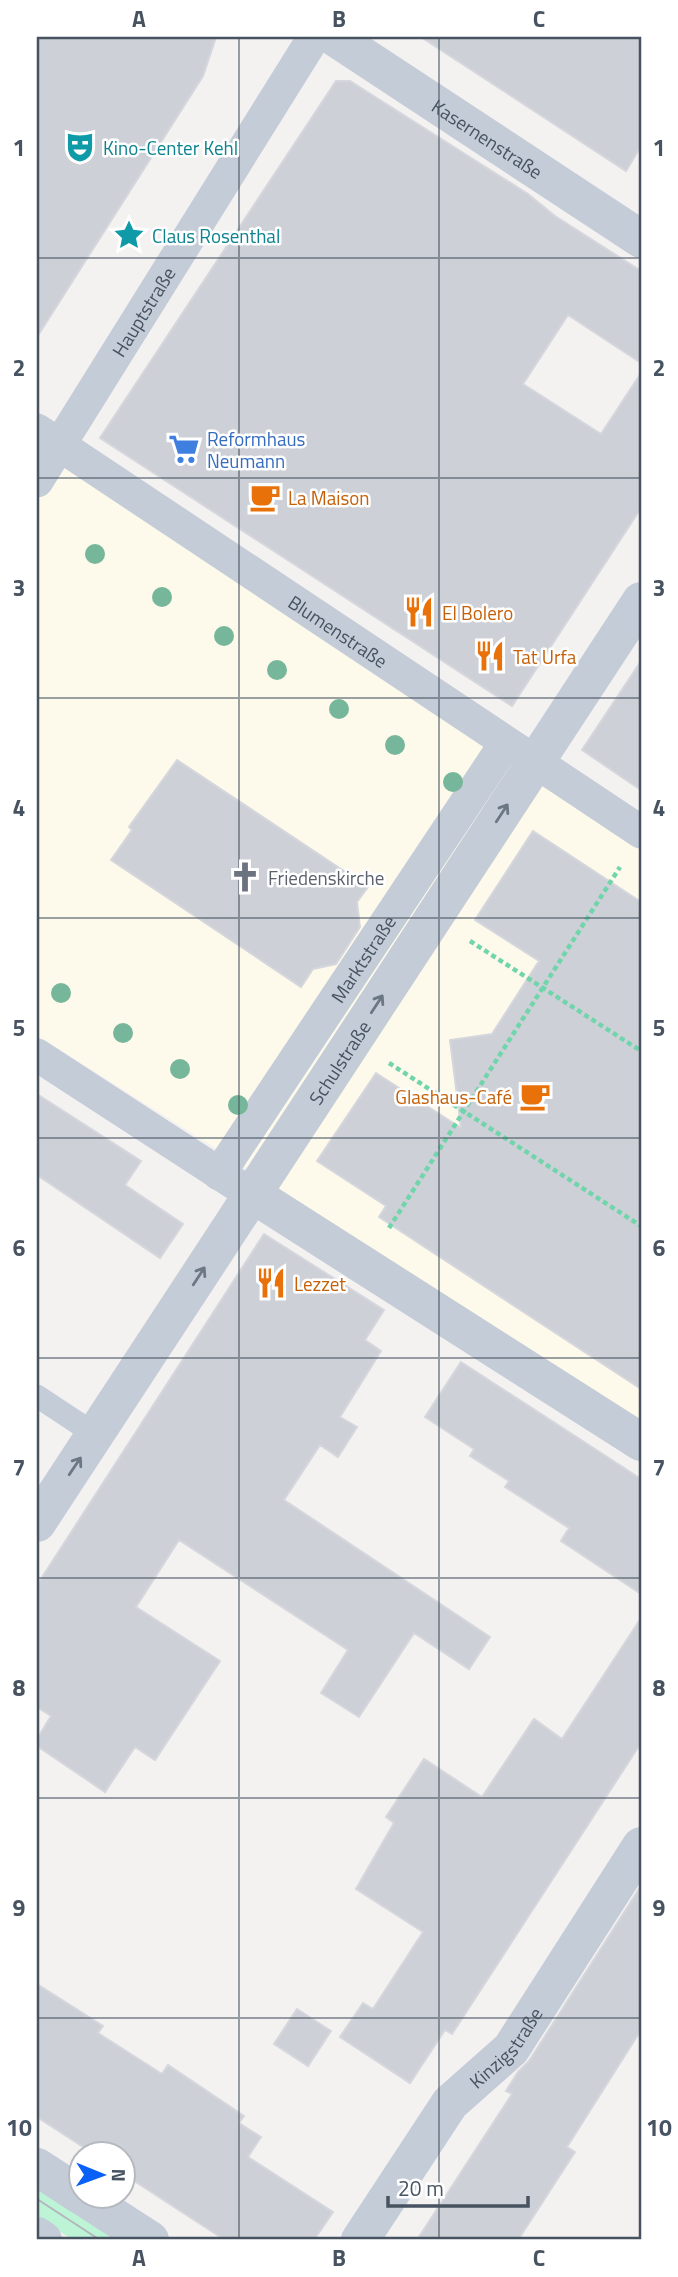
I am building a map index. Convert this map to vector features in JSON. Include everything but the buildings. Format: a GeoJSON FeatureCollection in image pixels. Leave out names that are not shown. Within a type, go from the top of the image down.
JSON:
{"type":"FeatureCollection","features":[{"type":"Feature","properties":{"kind":"street","name":"Hauptstraße"},"geometry":{"type":"LineString","coordinates":[[37,481],[48,437],[314,37]]}},
{"type":"Feature","properties":{"kind":"street","name":"Kasernenstraße"},"geometry":{"type":"LineString","coordinates":[[334,37],[641,239]]}},
{"type":"Feature","properties":{"kind":"street","name":"Blumenstraße"},"geometry":{"type":"LineString","coordinates":[[48,437],[521,753],[634,844]]}},
{"type":"Feature","properties":{"kind":"street","name":"Schulstraße"},"geometry":{"type":"LineString","coordinates":[[37,1523],[433,918],[521,753],[641,601]]}},
{"type":"Feature","properties":{"kind":"street","name":"Marktstraße"},"geometry":{"type":"LineString","coordinates":[[219,1174],[521,753]]}},
{"type":"Feature","properties":{"kind":"street"},"geometry":{"type":"LineString","coordinates":[[37,1055],[641,1442]]}},
{"type":"Feature","properties":{"kind":"street","name":"Kinzigstraße"},"geometry":{"type":"LineString","coordinates":[[360,2240],[450,2102],[511,2049],[641,1846]]}},
{"type":"Feature","properties":{"kind":"street"},"geometry":{"type":"LineString","coordinates":[[37,2167],[66,2186]]}},
{"type":"Feature","properties":{"kind":"street"},"geometry":{"type":"LineString","coordinates":[[103,2210],[150,2240]]}},
{"type":"Feature","properties":{"kind":"street"},"geometry":{"type":"LineString","coordinates":[[37,2236],[43,2240]]}},
{"type":"Feature","properties":{"kind":"lane"},"geometry":{"type":"LineString","coordinates":[[37,1396],[96,1435]]}},
{"type":"Feature","properties":{"kind":"path"},"geometry":{"type":"LineString","coordinates":[[365,1265],[634,844]]}},
{"type":"Feature","properties":{"kind":"path"},"geometry":{"type":"LineString","coordinates":[[433,918],[641,1051]]}},
{"type":"Feature","properties":{"kind":"path"},"geometry":{"type":"LineString","coordinates":[[353,1040],[641,1226]]}},
{"type":"Feature","properties":{"kind":"shaded area"},"geometry":{"type":"Polygon","coordinates":[[[37,444],[641,832],[641,1425],[280,1189],[37,1035],[37,444]]]}},
{"type":"Feature","properties":{"kind":"green space"},"geometry":{"type":"Polygon","coordinates":[[[37,2184],[66,2203],[66,2210],[76,2210],[121,2240],[73,2240],[37,2217],[37,2184]]]}},
{"type":"Feature","properties":{"kind":"tram line"},"geometry":{"type":"LineString","coordinates":[[37,2199],[100,2240]]}},
{"type":"Feature","properties":{"kind":"place","name":"Kino-Center Kehl"},"geometry":{"type":"Point","coordinates":[80,147]}},
{"type":"Feature","properties":{"kind":"place","name":"Claus Rosenthal"},"geometry":{"type":"Point","coordinates":[129,235]}},
{"type":"Feature","properties":{"kind":"place","name":"Reformhaus Neumann"},"geometry":{"type":"Point","coordinates":[184,449]}},
{"type":"Feature","properties":{"kind":"place","name":"La Maison"},"geometry":{"type":"Point","coordinates":[265,497]}},
{"type":"Feature","properties":{"kind":"place","name":"El Bolero"},"geometry":{"type":"Point","coordinates":[419,612]}},
{"type":"Feature","properties":{"kind":"place","name":"Tat Urfa"},"geometry":{"type":"Point","coordinates":[490,656]}},
{"type":"Feature","properties":{"kind":"place","name":"Friedenskirche"},"geometry":{"type":"Point","coordinates":[245,877]}},
{"type":"Feature","properties":{"kind":"place","name":"Glashaus-Café"},"geometry":{"type":"Point","coordinates":[535,1096]}},
{"type":"Feature","properties":{"kind":"place","name":"Lezzet"},"geometry":{"type":"Point","coordinates":[271,1283]}}]}
